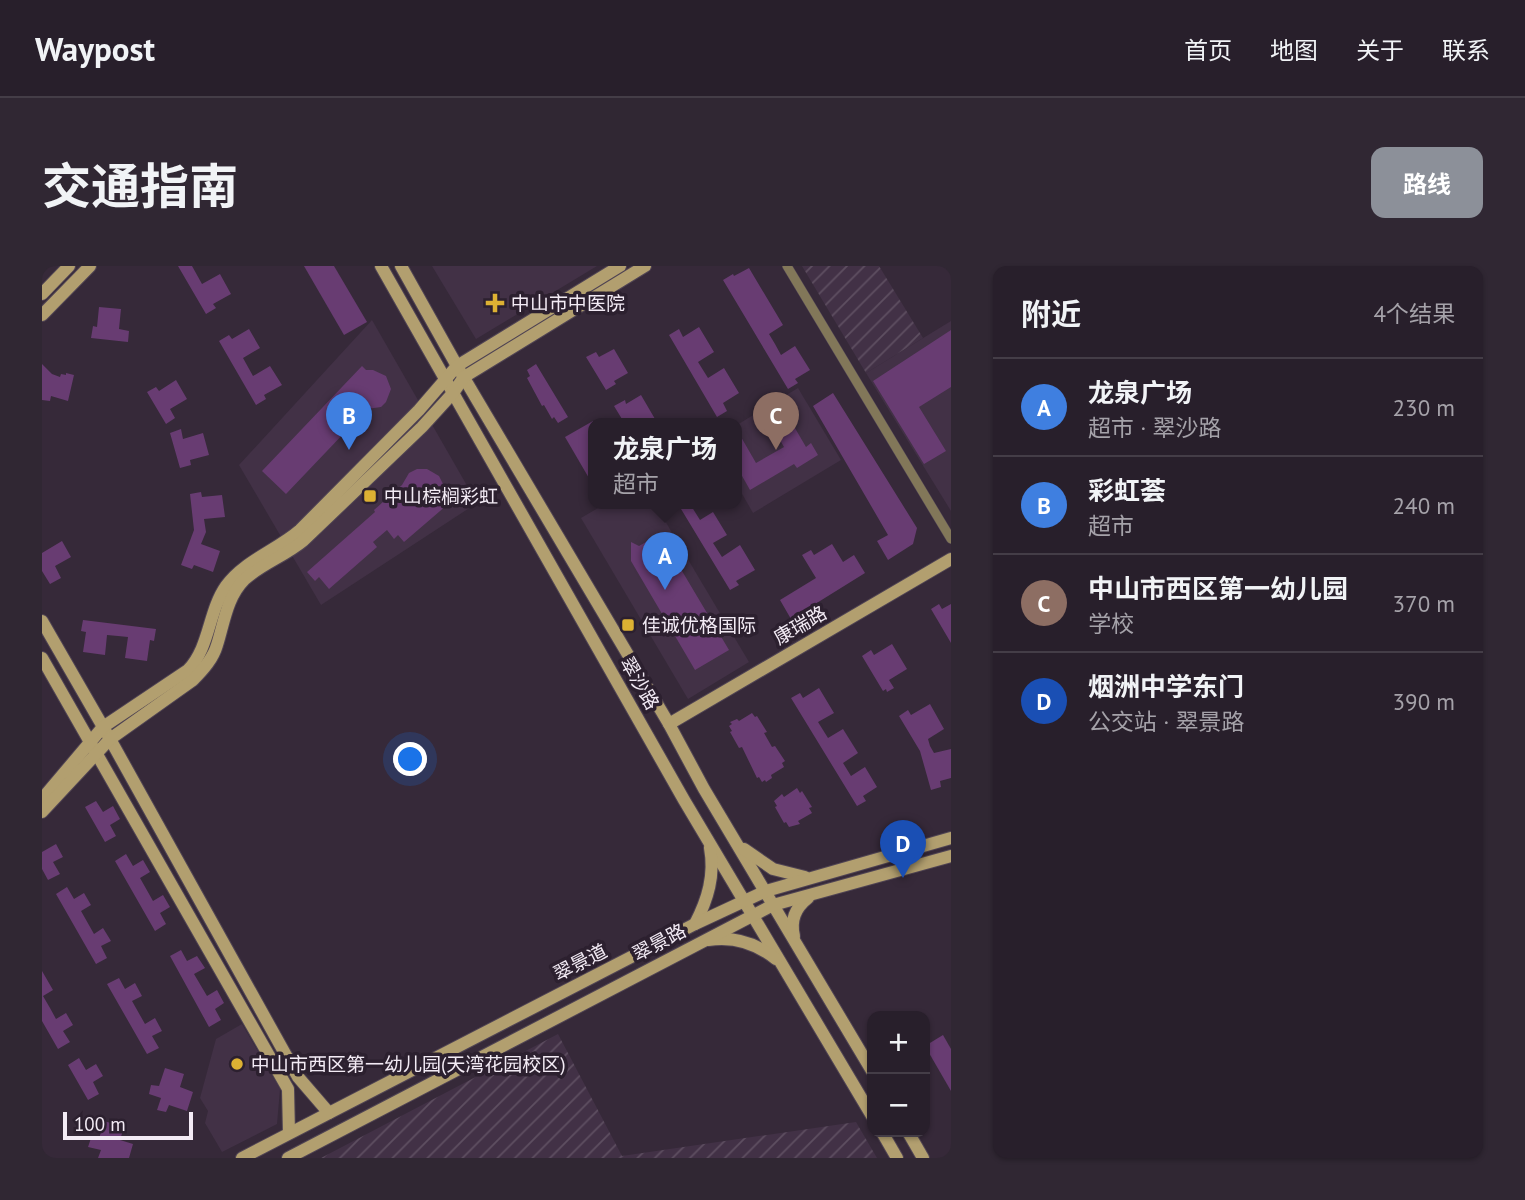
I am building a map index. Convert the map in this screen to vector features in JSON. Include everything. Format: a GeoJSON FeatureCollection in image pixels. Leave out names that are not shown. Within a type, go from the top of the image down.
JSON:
{"type":"FeatureCollection","features":[{"type":"Feature","properties":{"kind":"main road"},"geometry":{"type":"LineString","coordinates":[[42,293],[69,266]]}},
{"type":"Feature","properties":{"kind":"main road"},"geometry":{"type":"LineString","coordinates":[[42,315],[90,266]]}},
{"type":"Feature","properties":{"kind":"main road","name":"翠沙路"},"geometry":{"type":"LineString","coordinates":[[381,266],[684,800],[867,1108]]}},
{"type":"Feature","properties":{"kind":"main road","name":"翠沙路"},"geometry":{"type":"LineString","coordinates":[[401,266],[704,789],[867,1062]]}},
{"type":"Feature","properties":{"kind":"main road"},"geometry":{"type":"LineString","coordinates":[[347,490],[453,394],[460,371],[620,266]]}},
{"type":"Feature","properties":{"kind":"main road"},"geometry":{"type":"LineString","coordinates":[[42,812],[107,733],[193,680],[205,668],[217,647],[230,601],[244,581],[291,551],[445,379],[645,266]]}},
{"type":"Feature","properties":{"kind":"main road","name":"康瑞路"},"geometry":{"type":"LineString","coordinates":[[668,724],[951,559]]}},
{"type":"Feature","properties":{"kind":"main road"},"geometry":{"type":"LineString","coordinates":[[42,621],[298,1077],[329,1113]]}},
{"type":"Feature","properties":{"kind":"main road"},"geometry":{"type":"LineString","coordinates":[[42,658],[288,1089],[289,1133]]}},
{"type":"Feature","properties":{"kind":"main road"},"geometry":{"type":"LineString","coordinates":[[42,799],[95,747]]}},
{"type":"Feature","properties":{"kind":"main road"},"geometry":{"type":"LineString","coordinates":[[684,800],[704,789]]}},
{"type":"Feature","properties":{"kind":"main road"},"geometry":{"type":"LineString","coordinates":[[732,835],[761,863],[786,874],[813,878]]}},
{"type":"Feature","properties":{"kind":"main road","name":"翠景道"},"geometry":{"type":"LineString","coordinates":[[242,1158],[695,924],[766,891],[951,838]]}},
{"type":"Feature","properties":{"kind":"main road"},"geometry":{"type":"LineString","coordinates":[[695,924],[709,892],[712,866],[709,840]]}},
{"type":"Feature","properties":{"kind":"main road","name":"翠景路"},"geometry":{"type":"LineString","coordinates":[[288,1158],[773,905],[951,856]]}},
{"type":"Feature","properties":{"kind":"main road"},"geometry":{"type":"LineString","coordinates":[[795,940],[792,925],[797,910],[801,903],[814,895]]}},
{"type":"Feature","properties":{"kind":"main road"},"geometry":{"type":"LineString","coordinates":[[701,942],[735,939],[752,944],[780,962]]}},
{"type":"Feature","properties":{"kind":"main road"},"geometry":{"type":"LineString","coordinates":[[788,976],[811,967]]}},
{"type":"Feature","properties":{"kind":"main road"},"geometry":{"type":"LineString","coordinates":[[884,1137],[897,1158]]}},
{"type":"Feature","properties":{"kind":"main road"},"geometry":{"type":"LineString","coordinates":[[911,1137],[923,1158]]}},
{"type":"Feature","properties":{"kind":"street"},"geometry":{"type":"LineString","coordinates":[[787,266],[951,539]]}},
{"type":"Feature","properties":{"kind":"shaded area","name":"中山市中医院"},"geometry":{"type":"Polygon","coordinates":[[[432,266],[597,266],[476,339],[432,266]]]}},
{"type":"Feature","properties":{"kind":"shaded area"},"geometry":{"type":"Polygon","coordinates":[[[802,266],[879,266],[923,338],[866,373],[802,266]]]}},
{"type":"Feature","properties":{"kind":"shaded area"},"geometry":{"type":"Polygon","coordinates":[[[372,320],[477,503],[321,605],[239,465],[372,320]]]}},
{"type":"Feature","properties":{"kind":"shaded area"},"geometry":{"type":"Polygon","coordinates":[[[951,321],[951,511],[866,373],[951,321]]]}},
{"type":"Feature","properties":{"kind":"shaded area"},"geometry":{"type":"Polygon","coordinates":[[[798,388],[841,460],[753,513],[742,494],[742,422],[798,388]]]}},
{"type":"Feature","properties":{"kind":"shaded area"},"geometry":{"type":"Polygon","coordinates":[[[596,509],[658,509],[749,662],[688,699],[581,518],[596,509]]]}},
{"type":"Feature","properties":{"kind":"shaded area","name":"中山市西区第一幼儿园(天湾花园校区)"},"geometry":{"type":"Polygon","coordinates":[[[242,1024],[280,1089],[277,1124],[222,1152],[205,1123],[208,1111],[200,1098],[216,1039],[242,1024]]]}},
{"type":"Feature","properties":{"kind":"shaded area"},"geometry":{"type":"Polygon","coordinates":[[[558,1034],[622,1156],[856,1122],[877,1158],[321,1158],[558,1034]]]}},
{"type":"Feature","properties":{"kind":"building"},"geometry":{"type":"Polygon","coordinates":[[[178,266],[192,266],[202,284],[220,274],[231,294],[213,304],[216,308],[206,314],[178,266]]]}},
{"type":"Feature","properties":{"kind":"building"},"geometry":{"type":"Polygon","coordinates":[[[304,266],[334,266],[367,322],[344,335],[304,266]]]}},
{"type":"Feature","properties":{"kind":"building"},"geometry":{"type":"Polygon","coordinates":[[[749,268],[783,325],[769,334],[781,355],[795,346],[810,370],[795,379],[798,383],[788,389],[723,280],[749,268]]]}},
{"type":"Feature","properties":{"kind":"building"},"geometry":{"type":"Polygon","coordinates":[[[99,307],[121,309],[119,329],[129,331],[128,342],[91,338],[93,326],[97,327],[99,307]]]}},
{"type":"Feature","properties":{"kind":"building"},"geometry":{"type":"Polygon","coordinates":[[[699,327],[714,352],[698,362],[708,378],[724,368],[739,393],[723,403],[727,411],[717,417],[669,335],[679,329],[683,337],[699,327]]]}},
{"type":"Feature","properties":{"kind":"building"},"geometry":{"type":"Polygon","coordinates":[[[249,329],[260,348],[243,358],[253,376],[270,366],[282,385],[264,395],[266,399],[256,405],[219,341],[229,335],[232,339],[249,329]]]}},
{"type":"Feature","properties":{"kind":"building"},"geometry":{"type":"Polygon","coordinates":[[[951,330],[951,387],[919,407],[946,451],[924,464],[873,381],[951,330]]]}},
{"type":"Feature","properties":{"kind":"building"},"geometry":{"type":"Polygon","coordinates":[[[614,349],[628,373],[614,381],[616,384],[606,390],[586,357],[596,352],[599,357],[614,349]]]}},
{"type":"Feature","properties":{"kind":"building"},"geometry":{"type":"Polygon","coordinates":[[[42,364],[52,374],[60,377],[66,373],[74,375],[68,401],[51,396],[50,401],[42,400],[42,364]]]}},
{"type":"Feature","properties":{"kind":"building"},"geometry":{"type":"Polygon","coordinates":[[[536,364],[568,417],[558,423],[554,417],[552,419],[544,405],[542,406],[527,378],[530,376],[527,370],[536,364]]]}},
{"type":"Feature","properties":{"kind":"building"},"geometry":{"type":"Polygon","coordinates":[[[362,366],[366,370],[386,376],[391,389],[386,402],[381,407],[367,409],[286,494],[262,471],[362,366]]]}},
{"type":"Feature","properties":{"kind":"building"},"geometry":{"type":"Polygon","coordinates":[[[176,380],[187,399],[170,409],[175,418],[166,424],[147,392],[156,387],[159,391],[176,380]]]}},
{"type":"Feature","properties":{"kind":"building"},"geometry":{"type":"Polygon","coordinates":[[[833,393],[917,528],[913,544],[888,560],[877,541],[888,535],[813,406],[833,393]]]}},
{"type":"Feature","properties":{"kind":"building"},"geometry":{"type":"Polygon","coordinates":[[[641,395],[654,418],[621,418],[614,406],[625,400],[626,404],[641,395]]]}},
{"type":"Feature","properties":{"kind":"building"},"geometry":{"type":"Polygon","coordinates":[[[792,423],[806,447],[811,443],[818,455],[797,468],[794,464],[750,490],[742,476],[742,439],[756,463],[784,447],[776,433],[792,423]]]}},
{"type":"Feature","properties":{"kind":"building"},"geometry":{"type":"Polygon","coordinates":[[[588,424],[588,476],[565,437],[588,424]]]}},
{"type":"Feature","properties":{"kind":"building"},"geometry":{"type":"Polygon","coordinates":[[[181,429],[183,439],[203,433],[209,455],[190,460],[191,465],[180,468],[170,433],[181,429]]]}},
{"type":"Feature","properties":{"kind":"building"},"geometry":{"type":"Polygon","coordinates":[[[417,469],[427,469],[439,476],[443,484],[441,498],[447,505],[404,542],[398,535],[394,539],[387,530],[373,542],[377,547],[329,589],[319,577],[315,581],[307,572],[375,512],[374,510],[402,485],[409,473],[417,469]]]}},
{"type":"Feature","properties":{"kind":"building"},"geometry":{"type":"Polygon","coordinates":[[[201,492],[202,497],[222,495],[225,517],[204,519],[206,532],[201,544],[220,551],[213,572],[194,565],[192,569],[181,565],[194,530],[190,494],[201,492]]]}},
{"type":"Feature","properties":{"kind":"building"},"geometry":{"type":"Polygon","coordinates":[[[681,509],[693,509],[700,520],[713,512],[727,535],[713,543],[722,557],[740,545],[755,570],[736,581],[739,585],[730,590],[681,509]]]}},
{"type":"Feature","properties":{"kind":"building"},"geometry":{"type":"Polygon","coordinates":[[[660,534],[729,650],[695,670],[631,561],[631,542],[639,546],[660,534]]]}},
{"type":"Feature","properties":{"kind":"building"},"geometry":{"type":"Polygon","coordinates":[[[62,541],[71,557],[55,566],[61,578],[50,584],[42,571],[42,553],[62,541]]]}},
{"type":"Feature","properties":{"kind":"building"},"geometry":{"type":"Polygon","coordinates":[[[832,544],[843,562],[854,555],[865,573],[791,619],[780,600],[816,578],[802,555],[811,550],[814,555],[832,544]]]}},
{"type":"Feature","properties":{"kind":"building"},"geometry":{"type":"Polygon","coordinates":[[[939,604],[942,609],[951,604],[951,643],[931,609],[939,604]]]}},
{"type":"Feature","properties":{"kind":"building"},"geometry":{"type":"Polygon","coordinates":[[[83,620],[156,629],[154,641],[150,640],[147,661],[125,658],[128,637],[107,635],[105,655],[83,652],[86,632],[81,631],[83,620]]]}},
{"type":"Feature","properties":{"kind":"building"},"geometry":{"type":"Polygon","coordinates":[[[892,644],[907,669],[889,680],[894,688],[887,692],[886,689],[883,691],[862,656],[871,650],[874,655],[892,644]]]}},
{"type":"Feature","properties":{"kind":"building"},"geometry":{"type":"Polygon","coordinates":[[[819,688],[834,713],[818,722],[828,738],[843,729],[858,753],[843,763],[851,776],[865,767],[877,787],[863,796],[866,801],[857,806],[791,698],[800,693],[803,698],[819,688]]]}},
{"type":"Feature","properties":{"kind":"building"},"geometry":{"type":"Polygon","coordinates":[[[930,704],[944,729],[928,739],[930,746],[934,753],[951,749],[951,778],[940,781],[941,787],[931,790],[920,751],[899,716],[908,710],[911,715],[930,704]]]}},
{"type":"Feature","properties":{"kind":"building"},"geometry":{"type":"Polygon","coordinates":[[[752,713],[767,732],[764,733],[772,747],[775,746],[785,761],[782,763],[784,767],[771,775],[772,778],[766,782],[757,778],[742,747],[739,748],[730,732],[730,722],[737,719],[739,721],[752,713]]]}},
{"type":"Feature","properties":{"kind":"building"},"geometry":{"type":"Polygon","coordinates":[[[797,788],[812,807],[809,808],[812,813],[798,821],[800,824],[789,827],[784,823],[774,801],[782,794],[784,797],[797,788]]]}},
{"type":"Feature","properties":{"kind":"building"},"geometry":{"type":"Polygon","coordinates":[[[96,801],[103,812],[113,806],[120,819],[110,825],[116,836],[105,842],[85,807],[96,801]]]}},
{"type":"Feature","properties":{"kind":"building"},"geometry":{"type":"Polygon","coordinates":[[[56,844],[63,857],[53,862],[60,874],[48,880],[42,869],[42,852],[56,844]]]}},
{"type":"Feature","properties":{"kind":"building"},"geometry":{"type":"Polygon","coordinates":[[[126,854],[133,866],[143,860],[150,872],[140,878],[153,901],[163,895],[170,907],[160,913],[166,924],[155,931],[115,861],[126,854]]]}},
{"type":"Feature","properties":{"kind":"building"},"geometry":{"type":"Polygon","coordinates":[[[67,887],[74,899],[84,893],[91,905],[81,911],[94,934],[103,928],[111,941],[101,946],[107,958],[96,964],[56,894],[67,887]]]}},
{"type":"Feature","properties":{"kind":"building"},"geometry":{"type":"Polygon","coordinates":[[[181,950],[187,961],[197,956],[205,968],[194,974],[207,996],[217,990],[224,1003],[215,1009],[221,1020],[209,1027],[170,956],[181,950]]]}},
{"type":"Feature","properties":{"kind":"building"},"geometry":{"type":"Polygon","coordinates":[[[42,971],[53,990],[43,996],[56,1019],[66,1013],[73,1025],[63,1031],[70,1042],[58,1049],[42,1021],[42,971]]]}},
{"type":"Feature","properties":{"kind":"building"},"geometry":{"type":"Polygon","coordinates":[[[119,978],[125,989],[135,983],[142,996],[132,1001],[145,1024],[155,1018],[162,1031],[152,1036],[159,1048],[147,1054],[107,984],[119,978]]]}},
{"type":"Feature","properties":{"kind":"building"},"geometry":{"type":"Polygon","coordinates":[[[943,1035],[951,1049],[951,1091],[930,1055],[930,1043],[943,1035]]]}},
{"type":"Feature","properties":{"kind":"building"},"geometry":{"type":"Polygon","coordinates":[[[79,1058],[86,1070],[96,1064],[103,1076],[93,1082],[99,1094],[88,1100],[68,1065],[79,1058]]]}},
{"type":"Feature","properties":{"kind":"building"},"geometry":{"type":"Polygon","coordinates":[[[165,1068],[184,1074],[180,1087],[193,1092],[187,1111],[169,1105],[166,1112],[157,1110],[161,1098],[149,1094],[151,1085],[159,1086],[165,1068]]]}},
{"type":"Feature","properties":{"kind":"building"},"geometry":{"type":"Polygon","coordinates":[[[104,1121],[124,1127],[120,1140],[133,1144],[129,1158],[98,1158],[101,1150],[88,1147],[91,1138],[99,1139],[104,1121]]]}},
{"type":"Feature","properties":{"kind":"place","name":"中山市中医院"},"geometry":{"type":"Point","coordinates":[495,303]}},
{"type":"Feature","properties":{"kind":"place","name":"彩虹荟"},"geometry":{"type":"Point","coordinates":[349,450]}},
{"type":"Feature","properties":{"kind":"place","name":"中山市西区第一幼儿园"},"geometry":{"type":"Point","coordinates":[776,450]}},
{"type":"Feature","properties":{"kind":"place","name":"中山棕榈彩虹"},"geometry":{"type":"Point","coordinates":[370,496]}},
{"type":"Feature","properties":{"kind":"place","name":"龙泉广场"},"geometry":{"type":"Point","coordinates":[665,590]}},
{"type":"Feature","properties":{"kind":"place","name":"佳诚优格国际"},"geometry":{"type":"Point","coordinates":[628,625]}},
{"type":"Feature","properties":{"kind":"place","name":"烟洲中学东门"},"geometry":{"type":"Point","coordinates":[903,878]}},
{"type":"Feature","properties":{"kind":"place","name":"中山市西区第一幼儿园(天湾花园校区)"},"geometry":{"type":"Point","coordinates":[237,1064]}}]}
